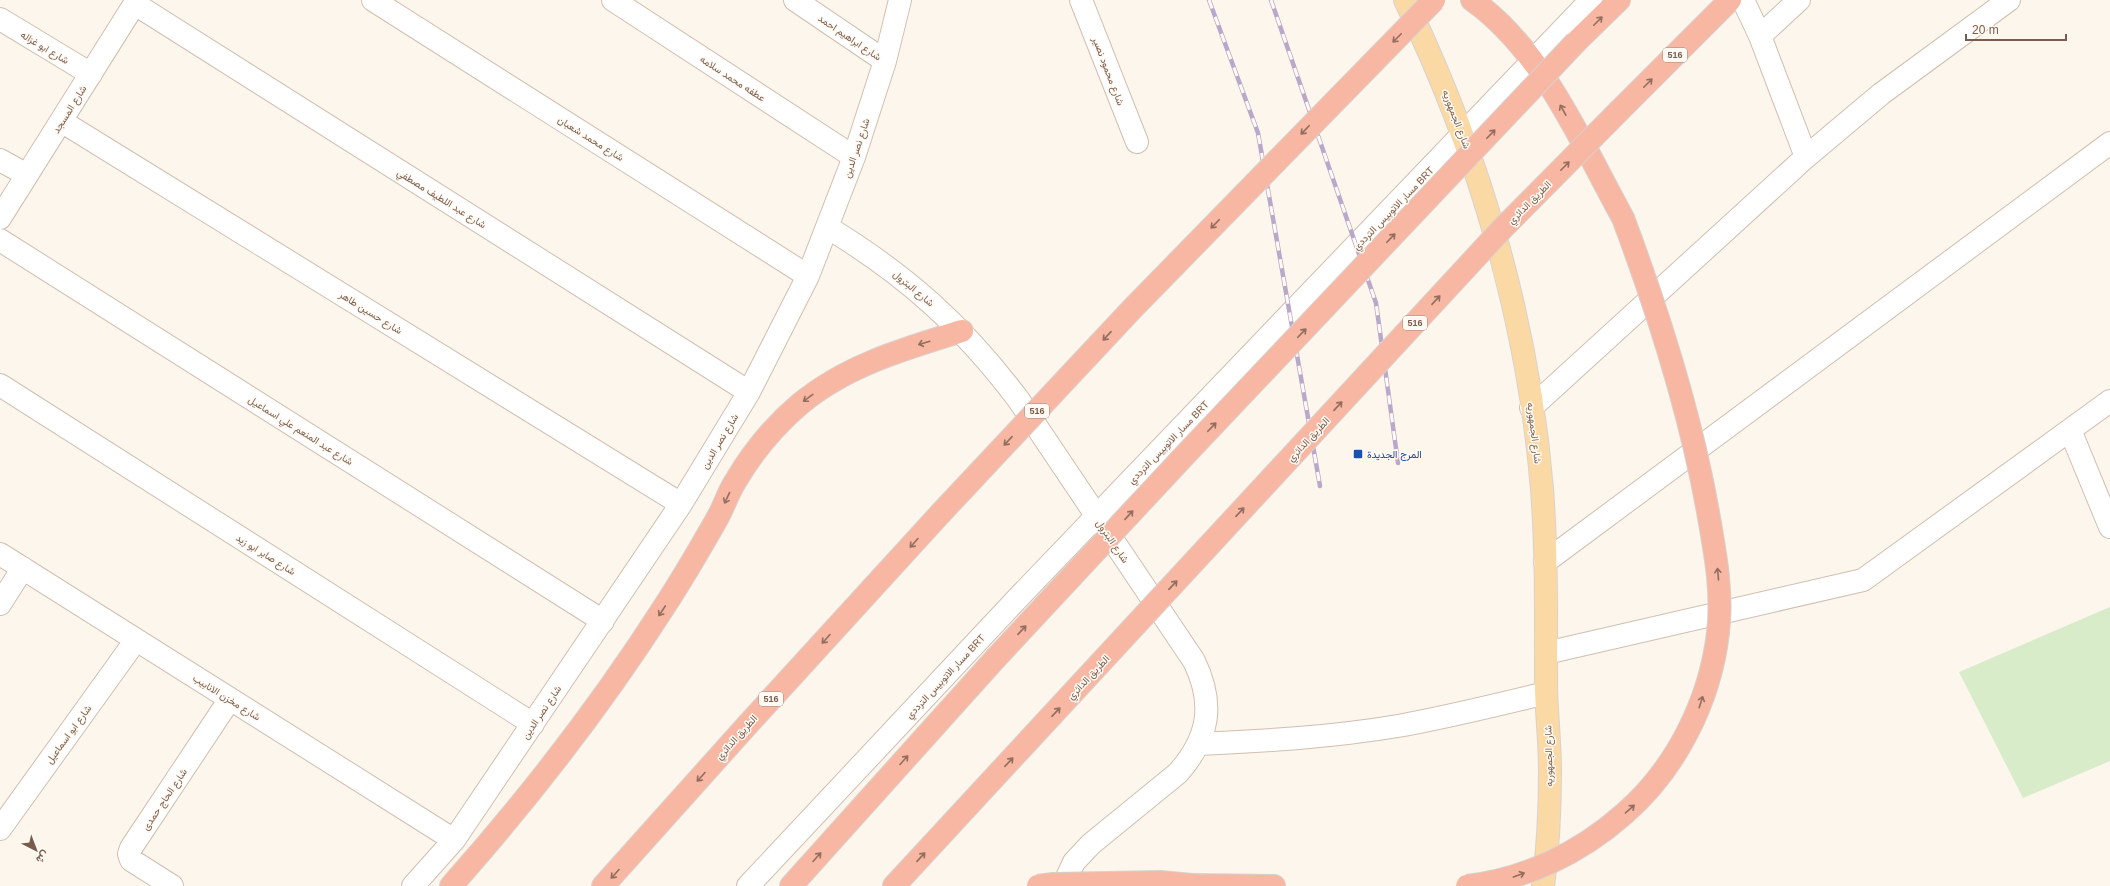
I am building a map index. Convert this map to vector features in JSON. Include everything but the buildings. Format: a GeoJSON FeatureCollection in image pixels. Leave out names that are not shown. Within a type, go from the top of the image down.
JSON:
{"type":"FeatureCollection","features":[{"type":"Feature","properties":{"kind":"highway","name":"الطريق الدائري"},"geometry":{"type":"LineString","coordinates":[[603,886],[813,653],[1085,359],[1324,111],[1434,0]]}},
{"type":"Feature","properties":{"kind":"highway"},"geometry":{"type":"LineString","coordinates":[[1467,886],[1514,877],[1547,864],[1579,848],[1608,828],[1635,805],[1660,776],[1682,743],[1699,708],[1711,671],[1718,633],[1720,594],[1716,556],[1703,484],[1668,347],[1647,282],[1622,218],[1552,91],[1532,60],[1508,32],[1472,0]]}},
{"type":"Feature","properties":{"kind":"highway"},"geometry":{"type":"LineString","coordinates":[[791,886],[995,659],[1180,461],[1576,42],[1619,0]]}},
{"type":"Feature","properties":{"kind":"highway","name":"الطريق الدائري"},"geometry":{"type":"LineString","coordinates":[[894,886],[1501,230],[1730,0]]}},
{"type":"Feature","properties":{"kind":"highway"},"geometry":{"type":"LineString","coordinates":[[451,886],[543,779],[624,669],[681,580],[720,514],[734,484],[753,455],[774,428],[799,405],[827,384],[855,368],[885,355],[962,331]]}},
{"type":"Feature","properties":{"kind":"highway"},"geometry":{"type":"LineString","coordinates":[[1038,886],[1054,884],[1160,882],[1200,885],[1274,886]]}},
{"type":"Feature","properties":{"kind":"main road","name":"شارع الجمهوريه"},"geometry":{"type":"LineString","coordinates":[[1405,0],[1432,54],[1472,159],[1504,267],[1528,377],[1542,488],[1545,562],[1546,693],[1550,772],[1543,886]]}},
{"type":"Feature","properties":{"kind":"street","name":"شارع محمد شعبان"},"geometry":{"type":"LineString","coordinates":[[373,0],[808,276]]}},
{"type":"Feature","properties":{"kind":"street","name":"عطفه محمد سلامه"},"geometry":{"type":"LineString","coordinates":[[613,0],[854,157]]}},
{"type":"Feature","properties":{"kind":"street","name":"شارع ابراهيم احمد"},"geometry":{"type":"LineString","coordinates":[[795,0],[886,62]]}},
{"type":"Feature","properties":{"kind":"street","name":"شارع نصر الدين"},"geometry":{"type":"LineString","coordinates":[[413,886],[454,840],[681,504],[750,392],[808,276],[854,157],[886,62],[900,0]]}},
{"type":"Feature","properties":{"kind":"street","name":"شارع محمود نصير"},"geometry":{"type":"LineString","coordinates":[[1081,0],[1137,142]]}},
{"type":"Feature","properties":{"kind":"street","name":"مسار الاتوبيس الترددي BRT"},"geometry":{"type":"LineString","coordinates":[[748,886],[1016,600],[1591,0]]}},
{"type":"Feature","properties":{"kind":"street"},"geometry":{"type":"LineString","coordinates":[[1743,0],[1760,36],[1806,157]]}},
{"type":"Feature","properties":{"kind":"street"},"geometry":{"type":"LineString","coordinates":[[1760,36],[1800,0]]}},
{"type":"Feature","properties":{"kind":"street"},"geometry":{"type":"LineString","coordinates":[[1531,408],[1806,157],[1881,94],[2009,0]]}},
{"type":"Feature","properties":{"kind":"street","name":"شارع المسجد"},"geometry":{"type":"LineString","coordinates":[[0,218],[136,2]]}},
{"type":"Feature","properties":{"kind":"street","name":"شارع عبد اللطيف مصطفي"},"geometry":{"type":"LineString","coordinates":[[136,2],[750,392]]}},
{"type":"Feature","properties":{"kind":"street","name":"شارع ابو غزاله"},"geometry":{"type":"LineString","coordinates":[[0,19],[91,74]]}},
{"type":"Feature","properties":{"kind":"street","name":"شارع حسين طاهر"},"geometry":{"type":"LineString","coordinates":[[61,121],[681,504]]}},
{"type":"Feature","properties":{"kind":"street"},"geometry":{"type":"LineString","coordinates":[[1545,562],[2110,143]]}},
{"type":"Feature","properties":{"kind":"street"},"geometry":{"type":"LineString","coordinates":[[0,160],[27,175]]}},
{"type":"Feature","properties":{"kind":"street","name":"شارع البترول"},"geometry":{"type":"LineString","coordinates":[[827,227],[898,273],[930,300],[962,331],[991,364],[1018,399],[1194,661],[1201,676],[1207,708],[1205,727],[1199,744],[1190,760],[1178,773],[1091,844],[1074,862],[1063,886]]}},
{"type":"Feature","properties":{"kind":"street","name":"شارع عبد المنعم علي اسماعيل"},"geometry":{"type":"LineString","coordinates":[[0,240],[602,621]]}},
{"type":"Feature","properties":{"kind":"street","name":"شارع صابر ابو زيد"},"geometry":{"type":"LineString","coordinates":[[0,385],[533,724]]}},
{"type":"Feature","properties":{"kind":"street"},"geometry":{"type":"LineString","coordinates":[[1546,652],[1863,580],[2110,401]]}},
{"type":"Feature","properties":{"kind":"street"},"geometry":{"type":"LineString","coordinates":[[2070,430],[2110,527]]}},
{"type":"Feature","properties":{"kind":"street","name":"شارع مخزن الانابيب"},"geometry":{"type":"LineString","coordinates":[[0,554],[454,840]]}},
{"type":"Feature","properties":{"kind":"street"},"geometry":{"type":"LineString","coordinates":[[0,604],[23,568]]}},
{"type":"Feature","properties":{"kind":"street","name":"شارع ابو اسماعيل"},"geometry":{"type":"LineString","coordinates":[[0,828],[136,640]]}},
{"type":"Feature","properties":{"kind":"street"},"geometry":{"type":"LineString","coordinates":[[1199,744],[1332,735],[1398,726],[1473,711],[1546,693]]}},
{"type":"Feature","properties":{"kind":"street","name":"شارع الحاج حمدى"},"geometry":{"type":"LineString","coordinates":[[172,886],[131,860],[129,854],[230,699]]}},
{"type":"Feature","properties":{"kind":"green space"},"geometry":{"type":"Polygon","coordinates":[[[2110,607],[2110,761],[2023,798],[1959,672],[2110,607]]]}},
{"type":"Feature","properties":{"kind":"railway"},"geometry":{"type":"LineString","coordinates":[[1209,0],[1258,133],[1320,486]]}},
{"type":"Feature","properties":{"kind":"railway"},"geometry":{"type":"LineString","coordinates":[[1271,0],[1376,303],[1398,463]]}},
{"type":"Feature","properties":{"kind":"place","name":"المرج الجديدة"},"geometry":{"type":"Point","coordinates":[1358,454]}}]}
